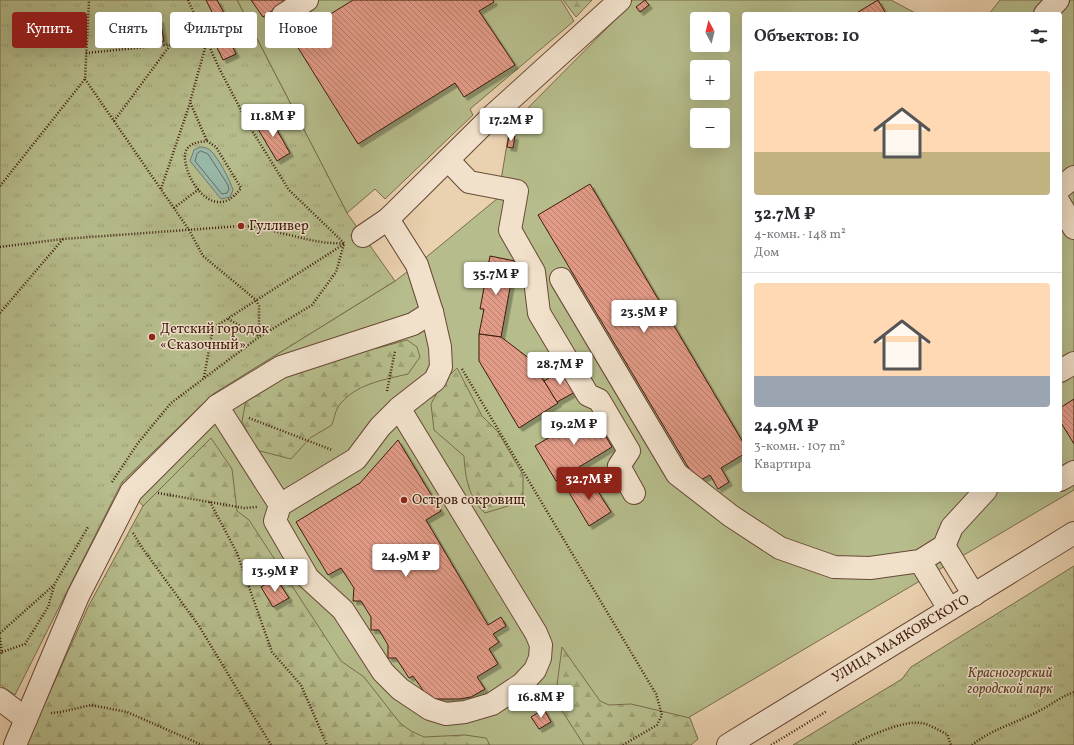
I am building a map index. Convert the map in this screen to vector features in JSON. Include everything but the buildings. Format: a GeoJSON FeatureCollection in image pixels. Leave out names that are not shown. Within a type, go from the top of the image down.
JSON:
{"type":"FeatureCollection","features":[{"type":"Feature","properties":{"kind":"street"},"geometry":{"type":"LineString","coordinates":[[288,12],[308,0]]}},
{"type":"Feature","properties":{"kind":"street"},"geometry":{"type":"LineString","coordinates":[[353,240],[388,219],[490,118],[620,0]]}},
{"type":"Feature","properties":{"kind":"street"},"geometry":{"type":"LineString","coordinates":[[1047,12],[1058,0]]}},
{"type":"Feature","properties":{"kind":"street"},"geometry":{"type":"LineString","coordinates":[[448,160],[469,182],[517,192],[510,230],[534,272],[539,314],[588,395],[599,400],[629,451],[618,466],[634,492]]}},
{"type":"Feature","properties":{"kind":"street"},"geometry":{"type":"LineString","coordinates":[[1062,186],[1074,177]]}},
{"type":"Feature","properties":{"kind":"street"},"geometry":{"type":"LineString","coordinates":[[1062,207],[1074,228]]}},
{"type":"Feature","properties":{"kind":"street"},"geometry":{"type":"LineString","coordinates":[[388,219],[417,265],[432,312],[440,347],[441,367],[435,380],[393,402],[380,427],[356,459],[280,505],[275,521],[308,578],[343,610],[383,672],[415,700],[430,709],[446,714],[465,712],[492,704],[522,684],[535,670],[540,658],[541,646],[536,633],[393,402]]}},
{"type":"Feature","properties":{"kind":"street"},"geometry":{"type":"LineString","coordinates":[[561,279],[677,474],[731,516],[780,548],[834,567],[870,568],[920,561],[944,546],[952,527],[984,492]]}},
{"type":"Feature","properties":{"kind":"street"},"geometry":{"type":"LineString","coordinates":[[15,745],[78,596],[130,492],[217,406],[281,367],[321,352],[368,340],[413,324],[432,312]]}},
{"type":"Feature","properties":{"kind":"street"},"geometry":{"type":"LineString","coordinates":[[1062,370],[1074,363]]}},
{"type":"Feature","properties":{"kind":"street"},"geometry":{"type":"LineString","coordinates":[[217,406],[280,505]]}},
{"type":"Feature","properties":{"kind":"street"},"geometry":{"type":"LineString","coordinates":[[1062,479],[1074,472]]}},
{"type":"Feature","properties":{"kind":"street","name":"УЛИЦА МАЯКОВСКОГО"},"geometry":{"type":"LineString","coordinates":[[728,745],[1074,533]]}},
{"type":"Feature","properties":{"kind":"street"},"geometry":{"type":"LineString","coordinates":[[944,546],[974,594]]}},
{"type":"Feature","properties":{"kind":"street"},"geometry":{"type":"LineString","coordinates":[[920,561],[949,609]]}},
{"type":"Feature","properties":{"kind":"street"},"geometry":{"type":"LineString","coordinates":[[0,699],[26,719]]}},
{"type":"Feature","properties":{"kind":"path"},"geometry":{"type":"LineString","coordinates":[[0,186],[85,79],[89,0]]}},
{"type":"Feature","properties":{"kind":"path"},"geometry":{"type":"LineString","coordinates":[[188,0],[194,12]]}},
{"type":"Feature","properties":{"kind":"path"},"geometry":{"type":"LineString","coordinates":[[86,53],[170,45]]}},
{"type":"Feature","properties":{"kind":"path"},"geometry":{"type":"LineString","coordinates":[[114,121],[170,45]]}},
{"type":"Feature","properties":{"kind":"path"},"geometry":{"type":"LineString","coordinates":[[161,189],[190,102],[205,48]]}},
{"type":"Feature","properties":{"kind":"path"},"geometry":{"type":"LineString","coordinates":[[210,48],[251,130],[288,190],[353,240]]}},
{"type":"Feature","properties":{"kind":"path"},"geometry":{"type":"LineString","coordinates":[[85,79],[189,230],[203,256],[256,300],[259,306],[259,337],[228,318]]}},
{"type":"Feature","properties":{"kind":"path"},"geometry":{"type":"LineString","coordinates":[[190,102],[207,141],[216,147],[241,188],[235,196],[225,203],[205,198],[186,169],[184,158],[187,149],[195,143],[207,141]]}},
{"type":"Feature","properties":{"kind":"path"},"geometry":{"type":"LineString","coordinates":[[174,208],[199,189]]}},
{"type":"Feature","properties":{"kind":"path"},"geometry":{"type":"LineString","coordinates":[[0,247],[63,239],[241,226],[256,227],[321,241],[353,240]]}},
{"type":"Feature","properties":{"kind":"path"},"geometry":{"type":"LineString","coordinates":[[0,313],[63,239]]}},
{"type":"Feature","properties":{"kind":"path"},"geometry":{"type":"LineString","coordinates":[[204,377],[213,328],[353,240]]}},
{"type":"Feature","properties":{"kind":"path"},"geometry":{"type":"LineString","coordinates":[[440,347],[456,359],[656,694],[662,715],[657,725],[622,745]]}},
{"type":"Feature","properties":{"kind":"path"},"geometry":{"type":"LineString","coordinates":[[393,402],[396,349]]}},
{"type":"Feature","properties":{"kind":"path"},"geometry":{"type":"LineString","coordinates":[[246,417],[356,459]]}},
{"type":"Feature","properties":{"kind":"path"},"geometry":{"type":"LineString","coordinates":[[136,486],[168,496],[244,508],[280,505]]}},
{"type":"Feature","properties":{"kind":"path"},"geometry":{"type":"LineString","coordinates":[[210,502],[237,553],[272,652],[301,685],[327,745]]}},
{"type":"Feature","properties":{"kind":"path"},"geometry":{"type":"LineString","coordinates":[[120,512],[143,549],[199,626],[271,745]]}},
{"type":"Feature","properties":{"kind":"path"},"geometry":{"type":"LineString","coordinates":[[0,638],[1,653],[26,644],[48,607],[54,585]]}},
{"type":"Feature","properties":{"kind":"path"},"geometry":{"type":"LineString","coordinates":[[972,745],[990,732],[1018,721],[1041,710],[1061,696],[1074,692]]}},
{"type":"Feature","properties":{"kind":"path"},"geometry":{"type":"LineString","coordinates":[[48,713],[61,712],[91,705],[127,712],[202,745]]}},
{"type":"Feature","properties":{"kind":"path"},"geometry":{"type":"LineString","coordinates":[[853,745],[864,738],[891,727],[921,722],[947,734],[951,745]]}},
{"type":"Feature","properties":{"kind":"green space","name":"Детский городок «Сказочный»"},"geometry":{"type":"Polygon","coordinates":[[[0,0],[237,0],[243,12],[170,12],[170,48],[257,48],[257,39],[347,213],[395,281],[213,394],[122,482],[15,695],[0,685],[0,0]]]}},
{"type":"Feature","properties":{"kind":"green space"},"geometry":{"type":"Polygon","coordinates":[[[237,0],[561,0],[574,21],[470,109],[473,115],[385,199],[375,189],[347,213],[257,39],[257,12],[243,12],[237,0]]]}},
{"type":"Feature","properties":{"kind":"green space"},"geometry":{"type":"Polygon","coordinates":[[[563,0],[592,0],[576,17],[563,0]]]}},
{"type":"Feature","properties":{"kind":"green space"},"geometry":{"type":"Polygon","coordinates":[[[632,0],[891,0],[913,12],[742,12],[742,492],[1062,492],[1062,12],[991,12],[1000,0],[1074,0],[1074,490],[642,745],[285,745],[143,506],[122,482],[213,394],[395,281],[498,198],[510,126],[627,8],[632,0]]]}},
{"type":"Feature","properties":{"kind":"green space"},"geometry":{"type":"Polygon","coordinates":[[[407,340],[417,347],[420,357],[408,374],[370,384],[352,393],[338,407],[332,425],[310,438],[291,459],[256,450],[242,421],[246,400],[302,367],[349,351],[378,348],[407,340]]]}},
{"type":"Feature","properties":{"kind":"green space"},"geometry":{"type":"Polygon","coordinates":[[[457,368],[482,416],[498,432],[523,475],[523,495],[508,506],[485,513],[475,501],[469,487],[465,472],[464,456],[434,430],[431,404],[442,383],[457,368]]]}},
{"type":"Feature","properties":{"kind":"green space"},"geometry":{"type":"Polygon","coordinates":[[[211,438],[232,469],[237,511],[249,520],[341,661],[364,677],[400,723],[411,731],[424,737],[465,735],[486,738],[490,745],[26,745],[89,605],[143,506],[211,438]]]}},
{"type":"Feature","properties":{"kind":"green space","name":"Красногорский городской парк"},"geometry":{"type":"Polygon","coordinates":[[[1074,566],[1074,745],[793,745],[902,679],[911,667],[1074,566]]]}},
{"type":"Feature","properties":{"kind":"green space"},"geometry":{"type":"Polygon","coordinates":[[[562,647],[600,701],[609,705],[631,704],[690,718],[698,739],[691,745],[584,745],[555,700],[562,647]]]}},
{"type":"Feature","properties":{"kind":"water"},"geometry":{"type":"Polygon","coordinates":[[[200,147],[210,150],[221,164],[233,190],[230,197],[221,199],[190,161],[194,150],[200,147]]]}},
{"type":"Feature","properties":{"kind":"place","name":"Гулливер"},"geometry":{"type":"Point","coordinates":[241,226]}},
{"type":"Feature","properties":{"kind":"place","name":"Детский городок «Сказочный»"},"geometry":{"type":"Point","coordinates":[152,337]}},
{"type":"Feature","properties":{"kind":"place","name":"Остров сокровищ"},"geometry":{"type":"Point","coordinates":[404,500]}}]}
